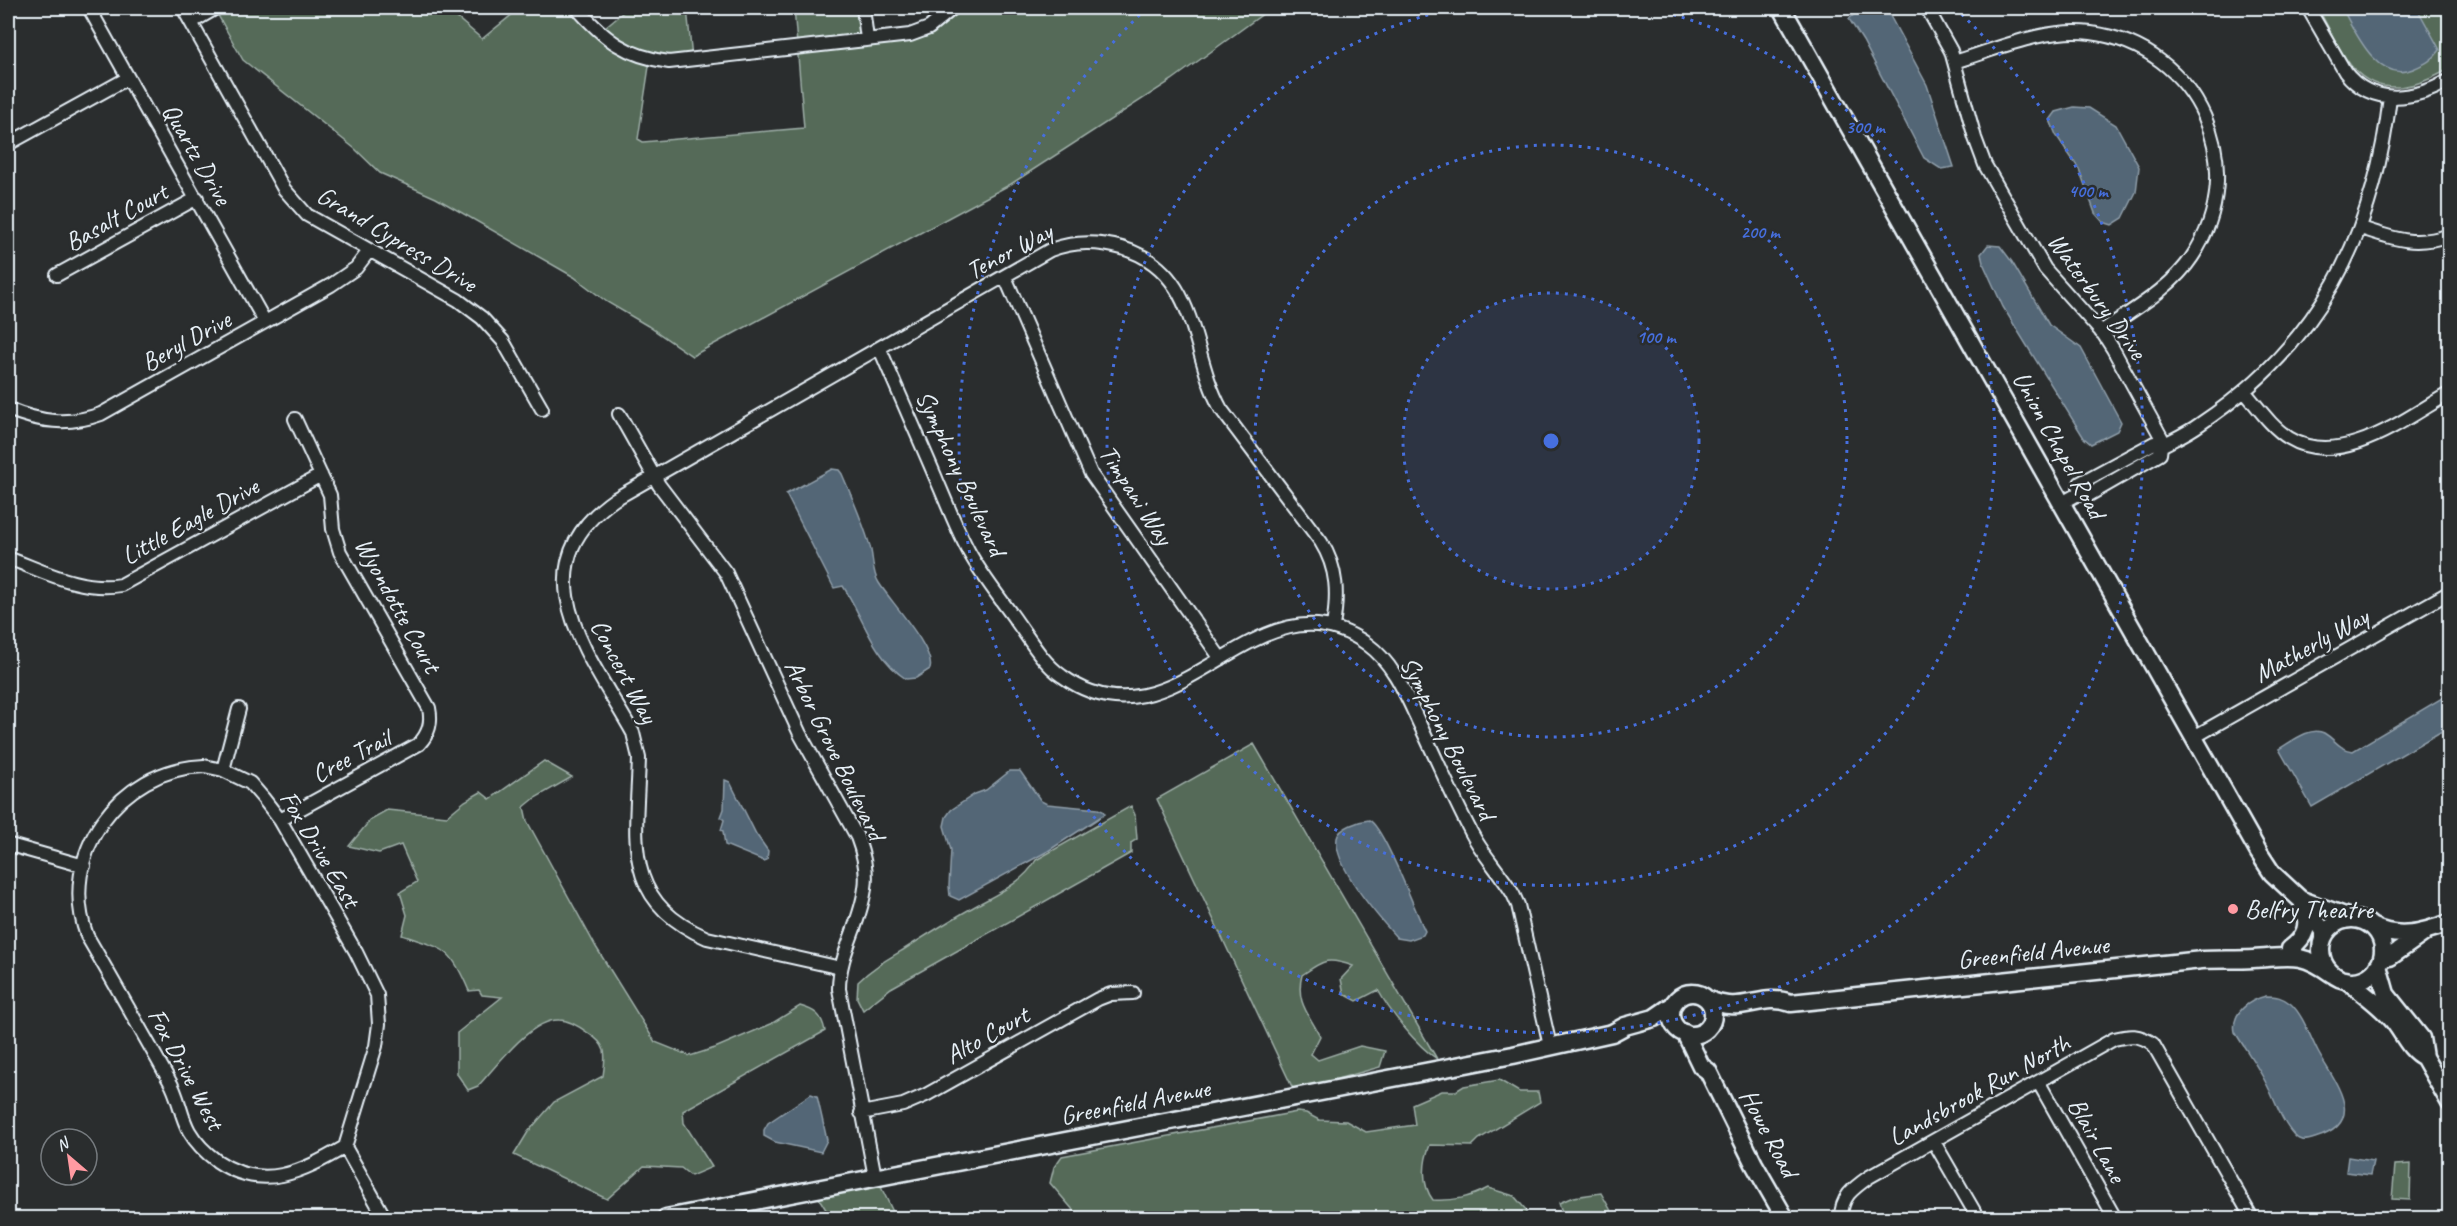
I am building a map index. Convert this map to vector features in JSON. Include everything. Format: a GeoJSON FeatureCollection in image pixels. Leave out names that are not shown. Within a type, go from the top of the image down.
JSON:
{"type":"FeatureCollection","features":[{"type":"Feature","properties":{"kind":"main road","name":"Union Chapel Road"},"geometry":{"type":"LineString","coordinates":[[1788,10],[2259,853],[2272,873],[2301,900],[2324,935]]}},
{"type":"Feature","properties":{"kind":"main road","name":"Union Chapel Road"},"geometry":{"type":"LineString","coordinates":[[2301,900],[2354,919]]}},
{"type":"Feature","properties":{"kind":"main road"},"geometry":{"type":"LineString","coordinates":[[2285,952],[2300,942],[2306,931],[2306,915],[2301,900]]}},
{"type":"Feature","properties":{"kind":"main road"},"geometry":{"type":"LineString","coordinates":[[2424,1057],[2413,1050],[2399,1027],[2378,1004],[2325,966],[2321,946],[2324,935],[2336,923],[2354,919],[2399,935],[2427,931],[2450,923]]}},
{"type":"Feature","properties":{"kind":"main road"},"geometry":{"type":"LineString","coordinates":[[2372,926],[2381,940],[2380,961],[2384,990],[2421,1038],[2424,1057],[2450,1104]]}},
{"type":"Feature","properties":{"kind":"main road"},"geometry":{"type":"LineString","coordinates":[[2339,977],[2364,978],[2380,961],[2390,957],[2427,931]]}},
{"type":"Feature","properties":{"kind":"main road","name":"Greenfield Avenue"},"geometry":{"type":"LineString","coordinates":[[1710,1025],[1741,1014],[1782,1008],[1791,1003],[2202,960],[2253,959],[2285,952],[2324,935]]}},
{"type":"Feature","properties":{"kind":"main road","name":"Greenfield Avenue"},"geometry":{"type":"LineString","coordinates":[[2285,952],[2314,961],[2339,977]]}},
{"type":"Feature","properties":{"kind":"main road"},"geometry":{"type":"LineString","coordinates":[[1688,993],[1701,994],[1707,999],[1713,1011],[1710,1025],[1699,1034],[1682,1031],[1672,1018],[1673,1005],[1677,999],[1688,993]]}},
{"type":"Feature","properties":{"kind":"main road","name":"Greenfield Avenue"},"geometry":{"type":"LineString","coordinates":[[1707,999],[1725,1006],[1779,999],[1791,1003]]}},
{"type":"Feature","properties":{"kind":"main road","name":"Greenfield Avenue"},"geometry":{"type":"LineString","coordinates":[[1612,1034],[1625,1026],[1654,1018],[1673,1005]]}},
{"type":"Feature","properties":{"kind":"main road","name":"Howe Road"},"geometry":{"type":"LineString","coordinates":[[1710,1025],[1705,1044],[1708,1071],[1785,1218]]}},
{"type":"Feature","properties":{"kind":"main road","name":"Greenfield Avenue"},"geometry":{"type":"LineString","coordinates":[[666,1218],[713,1214],[875,1177],[1417,1075],[1612,1034],[1626,1035],[1656,1027],[1682,1031]]}},
{"type":"Feature","properties":{"kind":"main road","name":"Howe Road"},"geometry":{"type":"LineString","coordinates":[[1682,1031],[1701,1066],[1708,1071]]}},
{"type":"Feature","properties":{"kind":"street","name":"Quartz Drive"},"geometry":{"type":"LineString","coordinates":[[89,8],[265,322]]}},
{"type":"Feature","properties":{"kind":"street","name":"Grand Cypress Drive"},"geometry":{"type":"LineString","coordinates":[[183,8],[290,198],[307,215],[458,300],[482,318],[503,341],[542,409]]}},
{"type":"Feature","properties":{"kind":"street"},"geometry":{"type":"LineString","coordinates":[[192,22],[216,8]]}},
{"type":"Feature","properties":{"kind":"street"},"geometry":{"type":"LineString","coordinates":[[577,8],[599,33],[614,44],[635,55],[669,62],[910,35],[929,28],[953,8]]}},
{"type":"Feature","properties":{"kind":"street"},"geometry":{"type":"LineString","coordinates":[[863,8],[867,39]]}},
{"type":"Feature","properties":{"kind":"street","name":"Waterbury Drive"},"geometry":{"type":"LineString","coordinates":[[1927,8],[1951,51],[1975,138],[1985,165],[2045,269],[2113,348],[2163,445]]}},
{"type":"Feature","properties":{"kind":"street"},"geometry":{"type":"LineString","coordinates":[[2308,8],[2333,53],[2352,81],[2364,89],[2390,97],[2412,96],[2450,80]]}},
{"type":"Feature","properties":{"kind":"street"},"geometry":{"type":"LineString","coordinates":[[1954,62],[2048,35],[2090,32],[2135,45],[2158,59],[2192,92],[2203,111],[2209,126],[2217,165],[2217,192],[2206,232],[2191,260],[2179,273],[2101,332]]}},
{"type":"Feature","properties":{"kind":"street"},"geometry":{"type":"LineString","coordinates":[[8,144],[128,78]]}},
{"type":"Feature","properties":{"kind":"street"},"geometry":{"type":"LineString","coordinates":[[2062,503],[2078,494],[2087,496],[2160,454],[2163,445],[2201,424],[2244,391],[2277,361],[2309,321],[2337,279],[2361,228],[2379,171],[2390,97]]}},
{"type":"Feature","properties":{"kind":"street","name":"Basalt Court"},"geometry":{"type":"LineString","coordinates":[[57,275],[197,198]]}},
{"type":"Feature","properties":{"kind":"street"},"geometry":{"type":"LineString","coordinates":[[2361,228],[2405,242],[2432,240],[2450,235]]}},
{"type":"Feature","properties":{"kind":"street","name":"Tenor Way"},"geometry":{"type":"LineString","coordinates":[[654,477],[1050,250],[1076,242],[1111,245],[1147,258],[1172,281],[1185,304],[1213,393],[1221,409],[1321,542],[1330,558],[1337,597],[1332,626]]}},
{"type":"Feature","properties":{"kind":"street","name":"Beryl Drive"},"geometry":{"type":"LineString","coordinates":[[8,409],[41,420],[57,422],[88,419],[101,414],[344,277],[356,268],[369,251]]}},
{"type":"Feature","properties":{"kind":"street","name":"Timpani Way"},"geometry":{"type":"LineString","coordinates":[[1005,277],[1091,474],[1221,659]]}},
{"type":"Feature","properties":{"kind":"street","name":"Symphony Boulevard"},"geometry":{"type":"LineString","coordinates":[[880,349],[967,549],[1035,646],[1060,675],[1093,693],[1118,698],[1132,697],[1161,691],[1256,639],[1280,629],[1306,625],[1332,626],[1370,646],[1394,671],[1471,833],[1514,894],[1550,1046]]}},
{"type":"Feature","properties":{"kind":"street"},"geometry":{"type":"LineString","coordinates":[[2244,391],[2276,428],[2289,438],[2301,444],[2331,448],[2366,440],[2450,393]]}},
{"type":"Feature","properties":{"kind":"street","name":"Arbor Grove Boulevard"},"geometry":{"type":"LineString","coordinates":[[619,414],[654,477],[726,573],[800,734],[857,837],[866,870],[865,888],[841,968],[840,1003],[875,1177]]}},
{"type":"Feature","properties":{"kind":"street","name":"Wyondotte Court"},"geometry":{"type":"LineString","coordinates":[[296,418],[330,495],[333,529],[340,552],[429,708],[431,720]]}},
{"type":"Feature","properties":{"kind":"street","name":"Little Eagle Drive"},"geometry":{"type":"LineString","coordinates":[[8,558],[84,586],[121,585],[321,475]]}},
{"type":"Feature","properties":{"kind":"street","name":"Concert Way"},"geometry":{"type":"LineString","coordinates":[[654,477],[615,499],[588,523],[570,555],[565,585],[567,603],[575,628],[633,733],[637,746],[639,766],[635,847],[643,879],[662,909],[691,931],[707,938],[841,968]]}},
{"type":"Feature","properties":{"kind":"street","name":"Matherly Way"},"geometry":{"type":"LineString","coordinates":[[2194,737],[2450,592]]}},
{"type":"Feature","properties":{"kind":"street"},"geometry":{"type":"LineString","coordinates":[[223,770],[239,709]]}},
{"type":"Feature","properties":{"kind":"street","name":"Cree Trail"},"geometry":{"type":"LineString","coordinates":[[280,820],[419,744],[429,729],[431,720]]}},
{"type":"Feature","properties":{"kind":"street","name":"Fox Drive East"},"geometry":{"type":"LineString","coordinates":[[84,866],[100,824],[111,808],[126,795],[152,779],[175,770],[204,766],[223,770],[250,783],[280,820],[356,952],[376,995],[380,1024],[376,1046],[345,1147]]}},
{"type":"Feature","properties":{"kind":"street"},"geometry":{"type":"LineString","coordinates":[[10,845],[84,866]]}},
{"type":"Feature","properties":{"kind":"street","name":"Fox Drive West"},"geometry":{"type":"LineString","coordinates":[[84,866],[79,898],[82,923],[87,936],[173,1087],[190,1132],[204,1150],[235,1171],[265,1178],[298,1172],[317,1164],[345,1147]]}},
{"type":"Feature","properties":{"kind":"street","name":"Alto Court"},"geometry":{"type":"LineString","coordinates":[[861,1113],[914,1101],[1098,999],[1111,994],[1133,993]]}},
{"type":"Feature","properties":{"kind":"street","name":"Landsbrook Run North"},"geometry":{"type":"LineString","coordinates":[[1841,1218],[1845,1198],[1850,1191],[1869,1178],[2114,1039],[2130,1035],[2143,1037],[2152,1044],[2252,1218]]}},
{"type":"Feature","properties":{"kind":"street","name":"Blair Lane"},"geometry":{"type":"LineString","coordinates":[[2039,1083],[2115,1218]]}},
{"type":"Feature","properties":{"kind":"street"},"geometry":{"type":"LineString","coordinates":[[1934,1142],[1978,1218]]}},
{"type":"Feature","properties":{"kind":"street"},"geometry":{"type":"LineString","coordinates":[[345,1147],[385,1218]]}},
{"type":"Feature","properties":{"kind":"green space"},"geometry":{"type":"Polygon","coordinates":[[[214,8],[453,8],[449,11],[482,39],[520,8],[577,8],[599,32],[628,8],[687,8],[692,59],[650,60],[638,139],[643,142],[804,128],[794,8],[863,8],[867,38],[910,35],[953,8],[1271,8],[1172,80],[1011,184],[692,356],[607,302],[574,277],[436,198],[380,173],[354,148],[243,60],[214,8]]]}},
{"type":"Feature","properties":{"kind":"green space"},"geometry":{"type":"Polygon","coordinates":[[[2318,8],[2449,8],[2449,69],[2412,85],[2388,87],[2375,84],[2364,78],[2348,62],[2318,8]]]}},
{"type":"Feature","properties":{"kind":"green space"},"geometry":{"type":"Polygon","coordinates":[[[1254,744],[1437,1059],[1404,1028],[1378,990],[1357,1001],[1344,994],[1341,979],[1353,966],[1331,961],[1321,963],[1302,975],[1300,984],[1304,1007],[1320,1036],[1311,1054],[1318,1060],[1360,1046],[1385,1051],[1380,1067],[1294,1091],[1157,799],[1254,744]]]}},
{"type":"Feature","properties":{"kind":"green space"},"geometry":{"type":"Polygon","coordinates":[[[544,761],[572,777],[535,798],[524,807],[527,821],[596,947],[655,1042],[690,1056],[771,1024],[800,1006],[817,1014],[825,1031],[683,1111],[684,1123],[712,1167],[691,1176],[681,1168],[644,1166],[607,1199],[514,1155],[528,1132],[554,1102],[603,1076],[605,1056],[602,1046],[595,1037],[571,1023],[563,1020],[548,1022],[525,1035],[478,1086],[468,1090],[457,1074],[457,1033],[502,997],[482,995],[479,990],[469,991],[451,957],[438,947],[402,935],[407,915],[400,892],[417,882],[401,845],[379,853],[349,846],[371,819],[387,810],[447,816],[465,801],[481,792],[490,799],[544,761]]]}},
{"type":"Feature","properties":{"kind":"green space"},"geometry":{"type":"Polygon","coordinates":[[[1131,806],[1135,815],[1137,839],[1131,843],[1131,853],[891,988],[863,1010],[857,998],[858,982],[874,968],[1015,883],[1036,860],[1131,806]]]}},
{"type":"Feature","properties":{"kind":"green space"},"geometry":{"type":"Polygon","coordinates":[[[1499,1080],[1519,1092],[1538,1092],[1540,1102],[1479,1139],[1472,1146],[1430,1145],[1425,1166],[1426,1187],[1433,1200],[1461,1198],[1488,1188],[1514,1196],[1527,1211],[1522,1218],[1080,1218],[1050,1183],[1054,1167],[1062,1156],[1297,1112],[1306,1113],[1319,1120],[1346,1121],[1366,1132],[1415,1125],[1412,1104],[1442,1091],[1456,1091],[1464,1086],[1499,1080]]]}},
{"type":"Feature","properties":{"kind":"green space"},"geometry":{"type":"Polygon","coordinates":[[[2411,1164],[2410,1200],[2392,1199],[2395,1165],[2411,1164]]]}},
{"type":"Feature","properties":{"kind":"green space"},"geometry":{"type":"Polygon","coordinates":[[[879,1183],[896,1218],[831,1218],[817,1195],[879,1183]]]}},
{"type":"Feature","properties":{"kind":"green space"},"geometry":{"type":"Polygon","coordinates":[[[1601,1193],[1615,1218],[1564,1218],[1559,1203],[1573,1197],[1601,1193]]]}},
{"type":"Feature","properties":{"kind":"water"},"geometry":{"type":"Polygon","coordinates":[[[1874,8],[1889,14],[1927,85],[1954,167],[1941,169],[1924,158],[1863,41],[1849,19],[1858,11],[1874,8]]]}},
{"type":"Feature","properties":{"kind":"water"},"geometry":{"type":"Polygon","coordinates":[[[2342,8],[2417,8],[2440,50],[2428,61],[2413,69],[2400,72],[2389,69],[2369,53],[2342,8]]]}},
{"type":"Feature","properties":{"kind":"water"},"geometry":{"type":"Polygon","coordinates":[[[2074,107],[2089,108],[2116,125],[2139,167],[2136,192],[2123,218],[2112,225],[2103,222],[2095,213],[2079,169],[2056,135],[2050,120],[2056,112],[2074,107]]]}},
{"type":"Feature","properties":{"kind":"water"},"geometry":{"type":"Polygon","coordinates":[[[1988,245],[2000,246],[2049,325],[2081,348],[2121,422],[2117,431],[2091,444],[2084,438],[2003,307],[1983,263],[1981,254],[1988,245]]]}},
{"type":"Feature","properties":{"kind":"water"},"geometry":{"type":"Polygon","coordinates":[[[832,469],[839,470],[842,474],[857,508],[871,548],[876,578],[926,650],[930,669],[916,678],[906,679],[885,660],[843,586],[834,588],[786,494],[832,469]]]}},
{"type":"Feature","properties":{"kind":"water"},"geometry":{"type":"Polygon","coordinates":[[[2447,695],[2449,727],[2312,807],[2279,749],[2307,733],[2319,731],[2343,748],[2353,751],[2447,695]]]}},
{"type":"Feature","properties":{"kind":"water"},"geometry":{"type":"Polygon","coordinates":[[[1010,771],[1020,771],[1041,801],[1047,804],[1098,809],[1105,814],[1048,851],[959,900],[950,896],[951,850],[944,826],[946,817],[951,810],[975,794],[986,790],[1010,771]]]}},
{"type":"Feature","properties":{"kind":"water"},"geometry":{"type":"Polygon","coordinates":[[[725,780],[730,782],[756,834],[768,851],[767,860],[764,861],[725,845],[721,830],[724,820],[721,817],[724,809],[725,780]]]}},
{"type":"Feature","properties":{"kind":"water"},"geometry":{"type":"Polygon","coordinates":[[[1369,820],[1383,837],[1391,853],[1425,931],[1423,935],[1409,940],[1397,938],[1359,891],[1342,863],[1338,850],[1339,834],[1350,825],[1369,820]]]}},
{"type":"Feature","properties":{"kind":"water"},"geometry":{"type":"Polygon","coordinates":[[[2266,996],[2282,998],[2295,1009],[2339,1088],[2344,1112],[2341,1122],[2332,1131],[2306,1140],[2296,1137],[2282,1117],[2262,1076],[2235,1032],[2236,1019],[2243,1008],[2266,996]]]}},
{"type":"Feature","properties":{"kind":"water"},"geometry":{"type":"Polygon","coordinates":[[[811,1094],[817,1096],[827,1140],[821,1152],[775,1142],[764,1136],[768,1123],[811,1094]]]}},
{"type":"Feature","properties":{"kind":"water"},"geometry":{"type":"Polygon","coordinates":[[[2348,1157],[2373,1161],[2370,1175],[2346,1172],[2348,1157]]]}},
{"type":"Feature","properties":{"kind":"place","name":"Belfry Theatre"},"geometry":{"type":"Point","coordinates":[2233,909]}}]}
